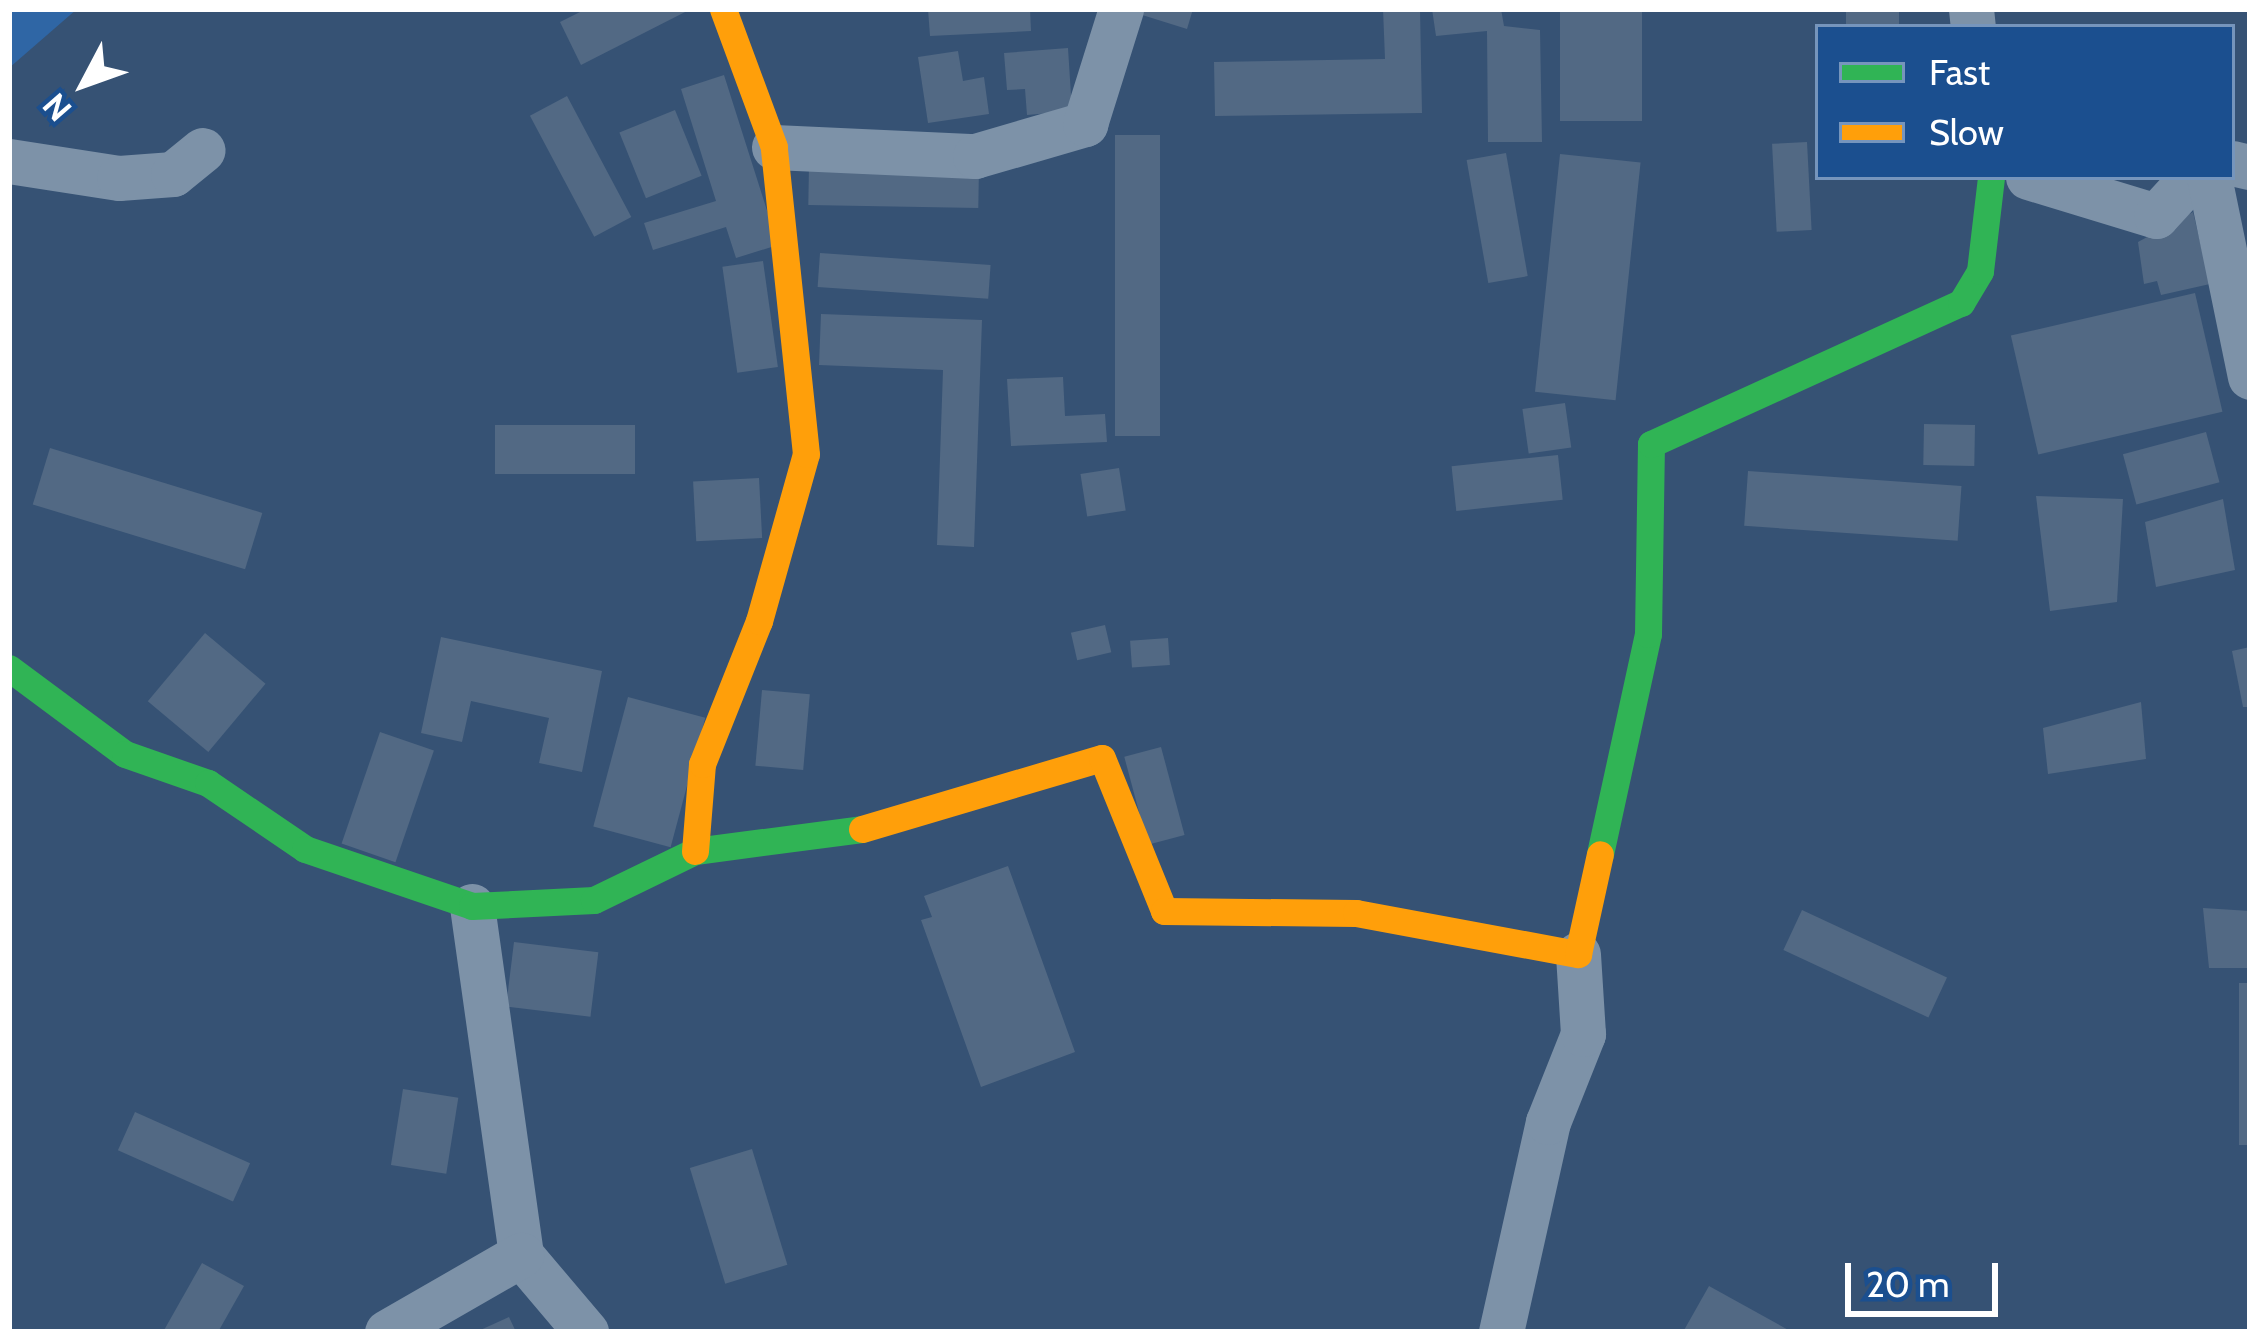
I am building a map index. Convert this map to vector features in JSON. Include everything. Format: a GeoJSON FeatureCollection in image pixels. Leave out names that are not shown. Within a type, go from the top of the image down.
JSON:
{"type":"FeatureCollection","features":[{"type":"Feature","properties":{"kind":"street"},"geometry":{"type":"LineString","coordinates":[[695,851],[702,764],[759,621],[806,454],[774,147],[723,9]]}},
{"type":"Feature","properties":{"kind":"street"},"geometry":{"type":"LineString","coordinates":[[774,147],[975,156],[1085,124],[1120,9]]}},
{"type":"Feature","properties":{"kind":"street"},"geometry":{"type":"LineString","coordinates":[[9,161],[119,178],[173,174],[203,150]]}},
{"type":"Feature","properties":{"kind":"street"},"geometry":{"type":"LineString","coordinates":[[1502,1332],[1548,1122],[1583,1034],[1578,954],[1648,634],[1651,444],[1960,303],[1980,271],[1991,180]]}},
{"type":"Feature","properties":{"kind":"street"},"geometry":{"type":"LineString","coordinates":[[2037,180],[2156,216],[2189,180]]}},
{"type":"Feature","properties":{"kind":"street"},"geometry":{"type":"LineString","coordinates":[[2210,180],[2250,376]]}},
{"type":"Feature","properties":{"kind":"street"},"geometry":{"type":"LineString","coordinates":[[9,668],[125,754],[208,783],[305,849],[472,906],[594,900],[695,851],[813,844],[1102,758],[1164,911],[1356,914],[1578,954]]}},
{"type":"Feature","properties":{"kind":"street"},"geometry":{"type":"LineString","coordinates":[[472,906],[521,1255],[586,1332]]}},
{"type":"Feature","properties":{"kind":"street"},"geometry":{"type":"LineString","coordinates":[[386,1332],[521,1255]]}},
{"type":"Feature","properties":{"kind":"shaded area"},"geometry":{"type":"Polygon","coordinates":[[[9,9],[77,9],[9,68],[9,9]]]}},
{"type":"Feature","properties":{"kind":"building"},"geometry":{"type":"Polygon","coordinates":[[[586,9],[691,9],[581,65],[560,22],[586,9]]]}},
{"type":"Feature","properties":{"kind":"building"},"geometry":{"type":"Polygon","coordinates":[[[928,9],[1030,9],[1031,31],[930,36],[928,9]]]}},
{"type":"Feature","properties":{"kind":"building"},"geometry":{"type":"Polygon","coordinates":[[[1123,9],[1193,9],[1187,29],[1123,9]]]}},
{"type":"Feature","properties":{"kind":"building"},"geometry":{"type":"Polygon","coordinates":[[[1383,9],[1420,9],[1422,113],[1215,116],[1214,62],[1385,59],[1383,9]]]}},
{"type":"Feature","properties":{"kind":"building"},"geometry":{"type":"Polygon","coordinates":[[[1432,9],[1501,9],[1504,26],[1540,30],[1542,142],[1488,142],[1487,31],[1436,36],[1432,9]]]}},
{"type":"Feature","properties":{"kind":"building"},"geometry":{"type":"Polygon","coordinates":[[[1560,9],[1642,9],[1642,121],[1560,121],[1560,9]]]}},
{"type":"Feature","properties":{"kind":"building"},"geometry":{"type":"Polygon","coordinates":[[[1846,9],[1899,9],[1899,24],[1846,24],[1846,9]]]}},
{"type":"Feature","properties":{"kind":"building"},"geometry":{"type":"Polygon","coordinates":[[[1068,48],[1072,111],[1027,115],[1025,89],[1007,90],[1004,53],[1068,48]]]}},
{"type":"Feature","properties":{"kind":"building"},"geometry":{"type":"Polygon","coordinates":[[[958,51],[963,81],[984,77],[989,114],[928,123],[918,57],[958,51]]]}},
{"type":"Feature","properties":{"kind":"building"},"geometry":{"type":"Polygon","coordinates":[[[724,75],[778,245],[736,258],[726,227],[653,250],[644,223],[716,201],[681,89],[724,75]]]}},
{"type":"Feature","properties":{"kind":"building"},"geometry":{"type":"Polygon","coordinates":[[[567,96],[631,217],[594,237],[530,116],[567,96]]]}},
{"type":"Feature","properties":{"kind":"building"},"geometry":{"type":"Polygon","coordinates":[[[675,110],[702,176],[646,198],[619,132],[675,110]]]}},
{"type":"Feature","properties":{"kind":"building"},"geometry":{"type":"Polygon","coordinates":[[[1115,135],[1160,135],[1160,436],[1115,436],[1115,135]]]}},
{"type":"Feature","properties":{"kind":"building"},"geometry":{"type":"Polygon","coordinates":[[[1807,142],[1812,230],[1777,232],[1772,144],[1807,142]]]}},
{"type":"Feature","properties":{"kind":"building"},"geometry":{"type":"Polygon","coordinates":[[[1506,153],[1528,276],[1488,283],[1467,160],[1506,153]]]}},
{"type":"Feature","properties":{"kind":"building"},"geometry":{"type":"Polygon","coordinates":[[[1560,154],[1641,162],[1616,400],[1535,392],[1560,154]]]}},
{"type":"Feature","properties":{"kind":"building"},"geometry":{"type":"Polygon","coordinates":[[[809,165],[979,168],[978,208],[808,205],[809,165]]]}},
{"type":"Feature","properties":{"kind":"building"},"geometry":{"type":"Polygon","coordinates":[[[2193,212],[2210,284],[2161,295],[2157,281],[2144,284],[2138,242],[2193,212]]]}},
{"type":"Feature","properties":{"kind":"building"},"geometry":{"type":"Polygon","coordinates":[[[820,253],[991,265],[988,299],[818,287],[820,253]]]}},
{"type":"Feature","properties":{"kind":"building"},"geometry":{"type":"Polygon","coordinates":[[[763,261],[778,367],[737,373],[722,267],[763,261]]]}},
{"type":"Feature","properties":{"kind":"building"},"geometry":{"type":"Polygon","coordinates":[[[2195,293],[2222,412],[2038,454],[2011,336],[2195,293]]]}},
{"type":"Feature","properties":{"kind":"building"},"geometry":{"type":"Polygon","coordinates":[[[821,314],[982,320],[974,547],[937,545],[943,370],[819,365],[821,314]]]}},
{"type":"Feature","properties":{"kind":"building"},"geometry":{"type":"Polygon","coordinates":[[[1063,377],[1065,416],[1105,414],[1107,442],[1011,446],[1007,379],[1063,377]]]}},
{"type":"Feature","properties":{"kind":"building"},"geometry":{"type":"Polygon","coordinates":[[[1565,403],[1571,448],[1529,454],[1522,409],[1565,403]]]}},
{"type":"Feature","properties":{"kind":"building"},"geometry":{"type":"Polygon","coordinates":[[[1924,424],[1975,425],[1974,466],[1923,465],[1924,424]]]}},
{"type":"Feature","properties":{"kind":"building"},"geometry":{"type":"Polygon","coordinates":[[[495,425],[635,425],[635,474],[495,474],[495,425]]]}},
{"type":"Feature","properties":{"kind":"building"},"geometry":{"type":"Polygon","coordinates":[[[2206,432],[2219,482],[2136,504],[2123,454],[2206,432]]]}},
{"type":"Feature","properties":{"kind":"building"},"geometry":{"type":"Polygon","coordinates":[[[50,448],[262,513],[245,569],[33,504],[50,448]]]}},
{"type":"Feature","properties":{"kind":"building"},"geometry":{"type":"Polygon","coordinates":[[[1558,455],[1563,500],[1456,511],[1452,466],[1558,455]]]}},
{"type":"Feature","properties":{"kind":"building"},"geometry":{"type":"Polygon","coordinates":[[[1119,468],[1126,510],[1087,517],[1080,474],[1119,468]]]}},
{"type":"Feature","properties":{"kind":"building"},"geometry":{"type":"Polygon","coordinates":[[[1748,471],[1961,486],[1958,541],[1744,526],[1748,471]]]}},
{"type":"Feature","properties":{"kind":"building"},"geometry":{"type":"Polygon","coordinates":[[[759,478],[762,538],[696,541],[693,481],[759,478]]]}},
{"type":"Feature","properties":{"kind":"building"},"geometry":{"type":"Polygon","coordinates":[[[2036,496],[2123,499],[2117,602],[2050,611],[2036,496]]]}},
{"type":"Feature","properties":{"kind":"building"},"geometry":{"type":"Polygon","coordinates":[[[2223,499],[2235,570],[2156,587],[2145,522],[2223,499]]]}},
{"type":"Feature","properties":{"kind":"building"},"geometry":{"type":"Polygon","coordinates":[[[1105,625],[1111,652],[1077,660],[1071,633],[1105,625]]]}},
{"type":"Feature","properties":{"kind":"building"},"geometry":{"type":"Polygon","coordinates":[[[205,633],[266,684],[208,752],[148,701],[205,633]]]}},
{"type":"Feature","properties":{"kind":"building"},"geometry":{"type":"Polygon","coordinates":[[[441,637],[602,671],[582,772],[539,763],[549,718],[471,701],[462,742],[421,733],[441,637]]]}},
{"type":"Feature","properties":{"kind":"building"},"geometry":{"type":"Polygon","coordinates":[[[1168,638],[1170,665],[1132,668],[1130,641],[1168,638]]]}},
{"type":"Feature","properties":{"kind":"building"},"geometry":{"type":"Polygon","coordinates":[[[2250,647],[2250,707],[2243,707],[2232,651],[2250,647]]]}},
{"type":"Feature","properties":{"kind":"building"},"geometry":{"type":"Polygon","coordinates":[[[762,690],[810,694],[803,770],[755,766],[762,690]]]}},
{"type":"Feature","properties":{"kind":"building"},"geometry":{"type":"Polygon","coordinates":[[[628,697],[705,718],[671,847],[593,826],[628,697]]]}},
{"type":"Feature","properties":{"kind":"building"},"geometry":{"type":"Polygon","coordinates":[[[2141,702],[2146,759],[2048,774],[2043,728],[2141,702]]]}},
{"type":"Feature","properties":{"kind":"building"},"geometry":{"type":"Polygon","coordinates":[[[380,732],[434,751],[395,862],[342,844],[380,732]]]}},
{"type":"Feature","properties":{"kind":"building"},"geometry":{"type":"Polygon","coordinates":[[[1161,747],[1185,835],[1148,845],[1124,757],[1161,747]]]}},
{"type":"Feature","properties":{"kind":"building"},"geometry":{"type":"Polygon","coordinates":[[[1008,866],[1075,1052],[981,1087],[921,920],[932,917],[924,896],[1008,866]]]}},
{"type":"Feature","properties":{"kind":"building"},"geometry":{"type":"Polygon","coordinates":[[[2203,908],[2250,911],[2250,968],[2209,968],[2203,908]]]}},
{"type":"Feature","properties":{"kind":"building"},"geometry":{"type":"Polygon","coordinates":[[[1802,910],[1947,978],[1928,1017],[1783,950],[1802,910]]]}},
{"type":"Feature","properties":{"kind":"building"},"geometry":{"type":"Polygon","coordinates":[[[514,942],[598,952],[590,1017],[506,1007],[514,942]]]}},
{"type":"Feature","properties":{"kind":"building"},"geometry":{"type":"Polygon","coordinates":[[[2239,983],[2250,983],[2250,1145],[2239,1145],[2239,983]]]}},
{"type":"Feature","properties":{"kind":"building"},"geometry":{"type":"Polygon","coordinates":[[[403,1089],[458,1098],[446,1174],[391,1165],[403,1089]]]}},
{"type":"Feature","properties":{"kind":"building"},"geometry":{"type":"Polygon","coordinates":[[[135,1112],[250,1163],[233,1202],[118,1150],[135,1112]]]}},
{"type":"Feature","properties":{"kind":"building"},"geometry":{"type":"Polygon","coordinates":[[[752,1149],[787,1265],[725,1284],[690,1168],[752,1149]]]}},
{"type":"Feature","properties":{"kind":"building"},"geometry":{"type":"Polygon","coordinates":[[[202,1263],[244,1286],[218,1332],[163,1332],[202,1263]]]}},
{"type":"Feature","properties":{"kind":"building"},"geometry":{"type":"Polygon","coordinates":[[[1709,1286],[1792,1332],[1683,1332],[1709,1286]]]}},
{"type":"Feature","properties":{"kind":"building"},"geometry":{"type":"Polygon","coordinates":[[[509,1317],[516,1332],[476,1332],[509,1317]]]}},
{"type":"Feature","properties":{"kind":"traffic: fast"},"geometry":{"type":"LineString","coordinates":[[1600,854],[1648,634],[1651,444],[1961,303],[1980,271],[1991,180]]}},
{"type":"Feature","properties":{"kind":"traffic: fast"},"geometry":{"type":"LineString","coordinates":[[9,668],[125,754],[208,783],[305,849],[472,906],[594,900],[695,851],[862,829]]}},
{"type":"Feature","properties":{"kind":"traffic: slow"},"geometry":{"type":"LineString","coordinates":[[695,851],[702,764],[759,621],[806,454],[774,147],[723,9]]}},
{"type":"Feature","properties":{"kind":"traffic: slow"},"geometry":{"type":"LineString","coordinates":[[862,829],[1102,758],[1164,911],[1356,913],[1578,954],[1600,854]]}}]}
